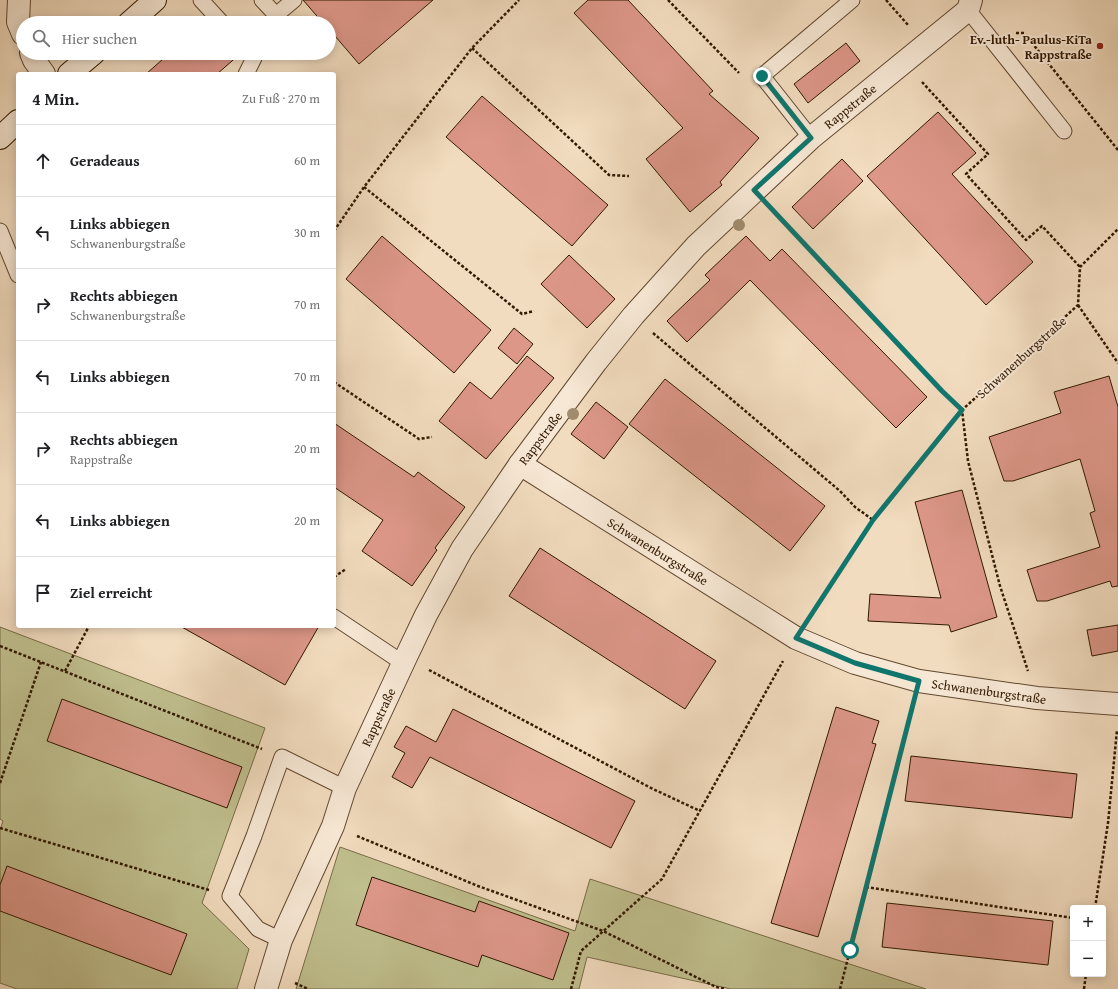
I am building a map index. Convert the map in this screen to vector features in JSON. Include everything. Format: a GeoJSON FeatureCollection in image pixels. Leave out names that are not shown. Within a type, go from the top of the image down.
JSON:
{"type":"FeatureCollection","features":[{"type":"Feature","properties":{"kind":"street"},"geometry":{"type":"LineString","coordinates":[[18,16],[19,0]]}},
{"type":"Feature","properties":{"kind":"street"},"geometry":{"type":"LineString","coordinates":[[136,16],[155,0]]}},
{"type":"Feature","properties":{"kind":"street","name":"Rappstraße"},"geometry":{"type":"LineString","coordinates":[[266,989],[281,940],[333,826],[345,788],[404,660],[462,549],[520,464],[596,362],[633,316],[696,246],[811,138],[925,45],[969,5]]}},
{"type":"Feature","properties":{"kind":"street"},"geometry":{"type":"LineString","coordinates":[[34,60],[43,72]]}},
{"type":"Feature","properties":{"kind":"street"},"geometry":{"type":"LineString","coordinates":[[71,72],[86,60]]}},
{"type":"Feature","properties":{"kind":"street"},"geometry":{"type":"LineString","coordinates":[[0,138],[16,123]]}},
{"type":"Feature","properties":{"kind":"street","name":"Schwanenburgstraße"},"geometry":{"type":"LineString","coordinates":[[520,464],[796,638],[855,663],[919,681],[1037,698],[1118,714]]}},
{"type":"Feature","properties":{"kind":"lane"},"geometry":{"type":"LineString","coordinates":[[202,0],[216,16]]}},
{"type":"Feature","properties":{"kind":"lane"},"geometry":{"type":"LineString","coordinates":[[262,0],[276,15],[294,0]]}},
{"type":"Feature","properties":{"kind":"lane"},"geometry":{"type":"LineString","coordinates":[[811,138],[762,76],[852,0]]}},
{"type":"Feature","properties":{"kind":"lane"},"geometry":{"type":"LineString","coordinates":[[969,5],[987,34],[1064,131]]}},
{"type":"Feature","properties":{"kind":"lane"},"geometry":{"type":"LineString","coordinates":[[247,72],[253,60]]}},
{"type":"Feature","properties":{"kind":"lane"},"geometry":{"type":"LineString","coordinates":[[0,231],[16,269]]}},
{"type":"Feature","properties":{"kind":"lane"},"geometry":{"type":"LineString","coordinates":[[336,618],[404,660]]}},
{"type":"Feature","properties":{"kind":"lane"},"geometry":{"type":"LineString","coordinates":[[281,940],[258,929],[230,896],[254,836],[282,757],[345,788]]}},
{"type":"Feature","properties":{"kind":"path"},"geometry":{"type":"LineString","coordinates":[[336,228],[364,188],[472,48],[519,0]]}},
{"type":"Feature","properties":{"kind":"path"},"geometry":{"type":"LineString","coordinates":[[668,0],[739,73],[762,76]]}},
{"type":"Feature","properties":{"kind":"path"},"geometry":{"type":"LineString","coordinates":[[886,0],[925,45]]}},
{"type":"Feature","properties":{"kind":"path"},"geometry":{"type":"LineString","coordinates":[[987,34],[1024,33],[1118,150]]}},
{"type":"Feature","properties":{"kind":"path"},"geometry":{"type":"LineString","coordinates":[[472,48],[609,175],[629,176]]}},
{"type":"Feature","properties":{"kind":"path"},"geometry":{"type":"LineString","coordinates":[[903,62],[988,154],[966,174],[1026,240],[1042,226],[1080,267],[1118,229]]}},
{"type":"Feature","properties":{"kind":"path"},"geometry":{"type":"LineString","coordinates":[[364,188],[522,314],[534,311]]}},
{"type":"Feature","properties":{"kind":"path"},"geometry":{"type":"LineString","coordinates":[[754,190],[942,391],[962,410],[968,461],[1000,586],[1037,698]]}},
{"type":"Feature","properties":{"kind":"path","name":"Schwanenburgstraße"},"geometry":{"type":"LineString","coordinates":[[796,638],[873,520],[962,410],[1078,306],[1080,267]]}},
{"type":"Feature","properties":{"kind":"path"},"geometry":{"type":"LineString","coordinates":[[1078,306],[1118,363]]}},
{"type":"Feature","properties":{"kind":"path"},"geometry":{"type":"LineString","coordinates":[[633,316],[840,491],[855,507],[873,520]]}},
{"type":"Feature","properties":{"kind":"path"},"geometry":{"type":"LineString","coordinates":[[336,383],[419,439],[432,436]]}},
{"type":"Feature","properties":{"kind":"path"},"geometry":{"type":"LineString","coordinates":[[336,576],[346,569]]}},
{"type":"Feature","properties":{"kind":"path"},"geometry":{"type":"LineString","coordinates":[[65,671],[88,628]]}},
{"type":"Feature","properties":{"kind":"path"},"geometry":{"type":"LineString","coordinates":[[570,989],[581,951],[662,879],[796,638]]}},
{"type":"Feature","properties":{"kind":"path"},"geometry":{"type":"LineString","coordinates":[[0,646],[282,757]]}},
{"type":"Feature","properties":{"kind":"path"},"geometry":{"type":"LineString","coordinates":[[404,660],[651,788],[700,811]]}},
{"type":"Feature","properties":{"kind":"path"},"geometry":{"type":"LineString","coordinates":[[0,783],[41,662]]}},
{"type":"Feature","properties":{"kind":"path"},"geometry":{"type":"LineString","coordinates":[[840,989],[919,681]]}},
{"type":"Feature","properties":{"kind":"path"},"geometry":{"type":"LineString","coordinates":[[1095,905],[1108,824],[1118,714]]}},
{"type":"Feature","properties":{"kind":"path"},"geometry":{"type":"LineString","coordinates":[[333,826],[478,886],[603,931],[716,988],[726,989]]}},
{"type":"Feature","properties":{"kind":"path"},"geometry":{"type":"LineString","coordinates":[[0,828],[230,896]]}},
{"type":"Feature","properties":{"kind":"path"},"geometry":{"type":"LineString","coordinates":[[866,887],[1070,918]]}},
{"type":"Feature","properties":{"kind":"path"},"geometry":{"type":"LineString","coordinates":[[1084,989],[1086,977]]}},
{"type":"Feature","properties":{"kind":"shaded area"},"geometry":{"type":"Polygon","coordinates":[[[0,627],[265,728],[202,903],[249,949],[237,989],[17,989],[0,983],[0,830],[3,821],[0,819],[0,627]]]}},
{"type":"Feature","properties":{"kind":"shaded area"},"geometry":{"type":"Polygon","coordinates":[[[340,847],[575,931],[590,879],[926,989],[731,989],[587,957],[579,989],[296,989],[340,847]]]}},
{"type":"Feature","properties":{"kind":"building"},"geometry":{"type":"Polygon","coordinates":[[[303,0],[433,0],[359,64],[336,37],[336,16],[317,16],[303,0]]]}},
{"type":"Feature","properties":{"kind":"building"},"geometry":{"type":"Polygon","coordinates":[[[588,0],[628,0],[713,91],[709,94],[759,138],[720,182],[722,185],[690,212],[646,159],[683,128],[574,13],[588,0]]]}},
{"type":"Feature","properties":{"kind":"building"},"geometry":{"type":"Polygon","coordinates":[[[846,43],[860,61],[808,103],[794,84],[846,43]]]}},
{"type":"Feature","properties":{"kind":"building"},"geometry":{"type":"Polygon","coordinates":[[[162,60],[233,60],[219,72],[148,72],[162,60]]]}},
{"type":"Feature","properties":{"kind":"building"},"geometry":{"type":"Polygon","coordinates":[[[482,96],[608,205],[572,246],[446,137],[482,96]]]}},
{"type":"Feature","properties":{"kind":"building"},"geometry":{"type":"Polygon","coordinates":[[[938,112],[976,153],[952,174],[1033,262],[986,305],[867,176],[938,112]]]}},
{"type":"Feature","properties":{"kind":"building"},"geometry":{"type":"Polygon","coordinates":[[[842,159],[863,181],[813,229],[792,207],[842,159]]]}},
{"type":"Feature","properties":{"kind":"building"},"geometry":{"type":"Polygon","coordinates":[[[382,236],[491,330],[454,373],[346,279],[382,236]]]}},
{"type":"Feature","properties":{"kind":"building"},"geometry":{"type":"Polygon","coordinates":[[[746,236],[770,261],[782,249],[927,397],[896,428],[750,280],[687,342],[667,321],[710,280],[705,275],[746,236]]]}},
{"type":"Feature","properties":{"kind":"building"},"geometry":{"type":"Polygon","coordinates":[[[569,255],[615,299],[587,328],[541,284],[569,255]]]}},
{"type":"Feature","properties":{"kind":"building"},"geometry":{"type":"Polygon","coordinates":[[[514,328],[533,344],[517,364],[498,348],[514,328]]]}},
{"type":"Feature","properties":{"kind":"building"},"geometry":{"type":"Polygon","coordinates":[[[527,356],[554,378],[486,459],[439,421],[470,382],[491,399],[527,356]]]}},
{"type":"Feature","properties":{"kind":"building"},"geometry":{"type":"Polygon","coordinates":[[[1109,376],[1118,407],[1118,586],[1112,587],[1110,581],[1047,601],[1037,601],[1027,570],[1100,547],[1090,513],[1095,511],[1080,459],[1013,481],[1004,481],[989,437],[1061,413],[1054,392],[1109,376]]]}},
{"type":"Feature","properties":{"kind":"building"},"geometry":{"type":"Polygon","coordinates":[[[665,379],[825,506],[790,551],[629,424],[665,379]]]}},
{"type":"Feature","properties":{"kind":"building"},"geometry":{"type":"Polygon","coordinates":[[[596,402],[628,427],[604,459],[571,434],[596,402]]]}},
{"type":"Feature","properties":{"kind":"building"},"geometry":{"type":"Polygon","coordinates":[[[336,424],[414,477],[418,472],[465,507],[435,548],[437,550],[412,586],[362,551],[383,520],[336,488],[336,424]]]}},
{"type":"Feature","properties":{"kind":"building"},"geometry":{"type":"Polygon","coordinates":[[[962,490],[997,617],[951,632],[949,625],[868,621],[870,594],[941,598],[915,502],[962,490]]]}},
{"type":"Feature","properties":{"kind":"building"},"geometry":{"type":"Polygon","coordinates":[[[540,548],[716,661],[685,709],[509,596],[540,548]]]}},
{"type":"Feature","properties":{"kind":"building"},"geometry":{"type":"Polygon","coordinates":[[[1118,625],[1118,651],[1092,656],[1087,630],[1118,625]]]}},
{"type":"Feature","properties":{"kind":"building"},"geometry":{"type":"Polygon","coordinates":[[[184,628],[318,628],[285,685],[184,628]]]}},
{"type":"Feature","properties":{"kind":"building"},"geometry":{"type":"Polygon","coordinates":[[[62,699],[242,767],[227,808],[47,741],[62,699]]]}},
{"type":"Feature","properties":{"kind":"building"},"geometry":{"type":"Polygon","coordinates":[[[836,707],[879,721],[872,743],[876,744],[818,937],[771,923],[836,707]]]}},
{"type":"Feature","properties":{"kind":"building"},"geometry":{"type":"Polygon","coordinates":[[[453,709],[635,801],[611,848],[430,757],[412,788],[392,777],[405,753],[394,747],[406,726],[436,742],[453,709]]]}},
{"type":"Feature","properties":{"kind":"building"},"geometry":{"type":"Polygon","coordinates":[[[911,756],[1077,774],[1072,818],[905,801],[911,756]]]}},
{"type":"Feature","properties":{"kind":"building"},"geometry":{"type":"Polygon","coordinates":[[[7,866],[187,934],[171,975],[0,911],[0,885],[7,866]]]}},
{"type":"Feature","properties":{"kind":"building"},"geometry":{"type":"Polygon","coordinates":[[[372,877],[475,912],[479,901],[569,933],[553,980],[482,955],[478,967],[356,925],[372,877]]]}},
{"type":"Feature","properties":{"kind":"building"},"geometry":{"type":"Polygon","coordinates":[[[887,903],[1053,921],[1048,965],[882,947],[887,903]]]}},
{"type":"Feature","properties":{"kind":"place","name":"Ev.-luth- Paulus-KiTa Rappstraße"},"geometry":{"type":"Point","coordinates":[1100,46]}},
{"type":"Feature","properties":{"kind":"route"},"geometry":{"type":"LineString","coordinates":[[762,76],[811,138],[754,190],[942,391],[962,410],[873,520],[796,638],[855,663],[919,681],[850,950]]}}]}
